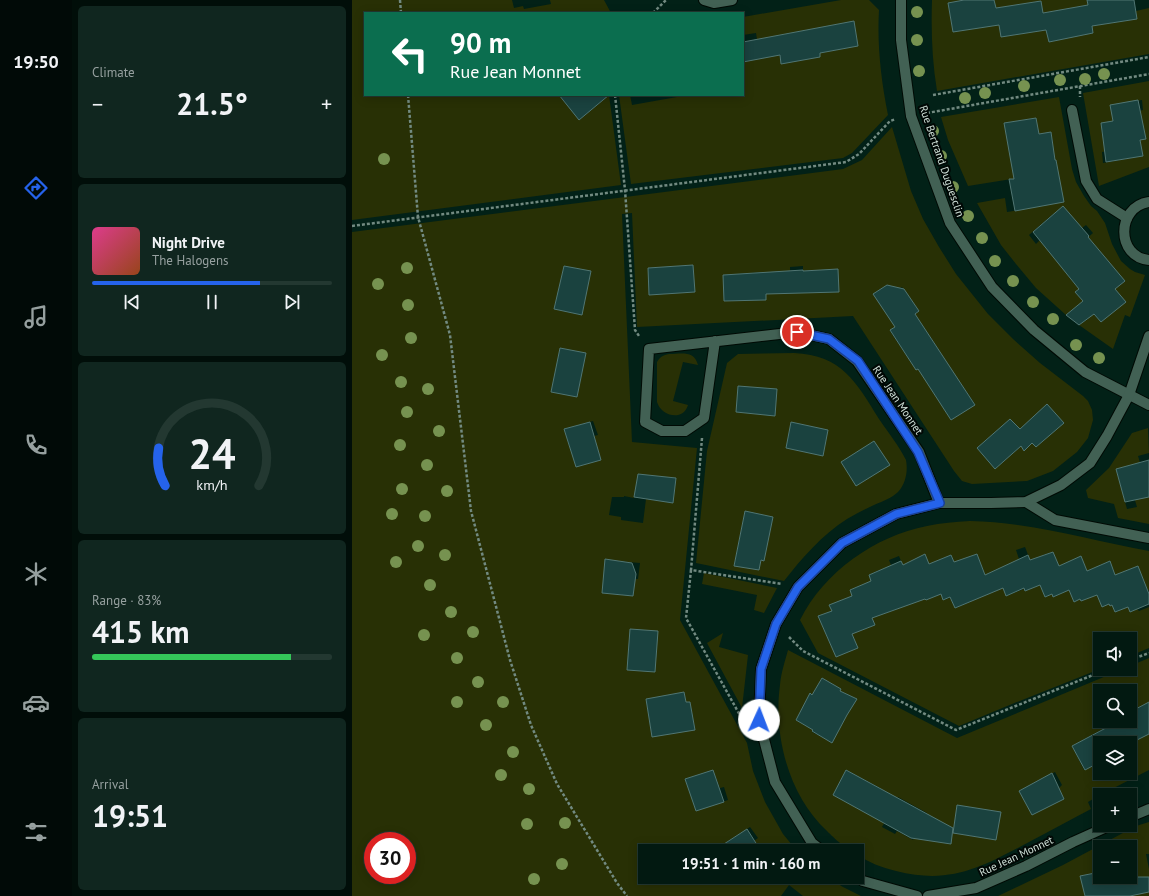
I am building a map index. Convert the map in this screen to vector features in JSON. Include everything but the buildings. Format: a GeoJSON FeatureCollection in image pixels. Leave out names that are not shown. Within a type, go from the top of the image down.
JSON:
{"type":"FeatureCollection","features":[{"type":"Feature","properties":{"kind":"street"},"geometry":{"type":"LineString","coordinates":[[704,0],[714,3],[732,0]]}},
{"type":"Feature","properties":{"kind":"street","name":"Rue Bertrand Duguesclin"},"geometry":{"type":"LineString","coordinates":[[901,0],[901,40],[911,116],[950,223],[992,287],[1034,330],[1085,372],[1149,405]]}},
{"type":"Feature","properties":{"kind":"street"},"geometry":{"type":"LineString","coordinates":[[1072,110],[1086,181],[1098,199],[1127,218]]}},
{"type":"Feature","properties":{"kind":"street"},"geometry":{"type":"LineString","coordinates":[[1149,202],[1135,207],[1129,214],[1125,223],[1124,232],[1126,242],[1130,250],[1137,256],[1149,260]]}},
{"type":"Feature","properties":{"kind":"street","name":"Rue Jean Monnet"},"geometry":{"type":"LineString","coordinates":[[649,349],[797,332],[829,339],[858,361],[871,380],[918,452],[940,503]]}},
{"type":"Feature","properties":{"kind":"street"},"geometry":{"type":"LineString","coordinates":[[813,844],[775,782],[759,720],[761,669],[776,624],[798,587],[842,543],[896,514],[940,503],[991,504],[1026,502],[1061,485],[1090,463],[1107,436],[1129,395],[1149,336]]}},
{"type":"Feature","properties":{"kind":"street"},"geometry":{"type":"LineString","coordinates":[[649,349],[645,422],[662,431],[685,431],[704,418],[715,341]]}},
{"type":"Feature","properties":{"kind":"street"},"geometry":{"type":"LineString","coordinates":[[1026,502],[1055,520],[1149,538]]}},
{"type":"Feature","properties":{"kind":"street"},"geometry":{"type":"LineString","coordinates":[[1137,814],[1149,809]]}},
{"type":"Feature","properties":{"kind":"street","name":"Rue Jean Monnet"},"geometry":{"type":"LineString","coordinates":[[928,896],[976,888],[1096,832]]}},
{"type":"Feature","properties":{"kind":"street"},"geometry":{"type":"LineString","coordinates":[[864,881],[916,896]]}},
{"type":"Feature","properties":{"kind":"path"},"geometry":{"type":"LineString","coordinates":[[400,0],[401,12]]}},
{"type":"Feature","properties":{"kind":"path"},"geometry":{"type":"LineString","coordinates":[[654,12],[666,0]]}},
{"type":"Feature","properties":{"kind":"path"},"geometry":{"type":"LineString","coordinates":[[934,95],[1149,57]]}},
{"type":"Feature","properties":{"kind":"path"},"geometry":{"type":"LineString","coordinates":[[923,114],[1149,74]]}},
{"type":"Feature","properties":{"kind":"path"},"geometry":{"type":"LineString","coordinates":[[408,96],[418,217],[450,335],[471,511],[510,660],[531,725],[557,784],[617,883],[627,896]]}},
{"type":"Feature","properties":{"kind":"path"},"geometry":{"type":"LineString","coordinates":[[615,96],[625,190],[635,330],[649,349]]}},
{"type":"Feature","properties":{"kind":"path"},"geometry":{"type":"LineString","coordinates":[[352,226],[846,162],[859,154],[890,121],[894,120]]}},
{"type":"Feature","properties":{"kind":"path"},"geometry":{"type":"LineString","coordinates":[[704,418],[686,618],[746,726],[762,732]]}},
{"type":"Feature","properties":{"kind":"path"},"geometry":{"type":"LineString","coordinates":[[691,570],[798,587]]}},
{"type":"Feature","properties":{"kind":"path"},"geometry":{"type":"LineString","coordinates":[[776,624],[803,650],[956,730],[1093,675]]}},
{"type":"Feature","properties":{"kind":"path"},"geometry":{"type":"LineString","coordinates":[[1137,657],[1149,652]]}},
{"type":"Feature","properties":{"kind":"green space"},"geometry":{"type":"Polygon","coordinates":[[[352,0],[512,0],[514,8],[523,6],[524,9],[551,4],[550,0],[604,0],[610,12],[364,12],[364,96],[560,96],[579,120],[600,103],[595,96],[609,96],[621,185],[352,220],[352,0]]]}},
{"type":"Feature","properties":{"kind":"green space"},"geometry":{"type":"Polygon","coordinates":[[[841,0],[869,0],[879,10],[880,62],[888,115],[852,153],[843,158],[631,184],[619,96],[630,96],[632,105],[676,96],[744,96],[744,62],[760,58],[756,33],[744,35],[744,17],[841,0]],[[854,22],[776,36],[781,64],[820,57],[820,53],[858,46],[854,22]]]}},
{"type":"Feature","properties":{"kind":"green space"},"geometry":{"type":"Polygon","coordinates":[[[932,0],[964,0],[948,3],[953,32],[999,25],[1001,37],[1046,30],[1049,42],[1093,33],[1092,26],[1137,19],[1136,11],[1149,8],[1149,54],[937,91],[932,46],[932,0]]]}},
{"type":"Feature","properties":{"kind":"green space"},"geometry":{"type":"Polygon","coordinates":[[[994,0],[1087,0],[1088,5],[1043,13],[1041,1],[996,8],[994,0]]]}},
{"type":"Feature","properties":{"kind":"green space"},"geometry":{"type":"Polygon","coordinates":[[[1149,81],[1149,167],[1099,186],[1083,93],[1149,81]],[[1142,100],[1111,105],[1113,121],[1101,124],[1102,135],[1111,134],[1114,150],[1102,152],[1103,163],[1143,156],[1140,140],[1139,111],[1143,110],[1142,100]]]}},
{"type":"Feature","properties":{"kind":"green space"},"geometry":{"type":"Polygon","coordinates":[[[1059,97],[1072,169],[1076,182],[1091,206],[1097,211],[1105,223],[1112,244],[1121,261],[1135,272],[1145,275],[1130,317],[1125,315],[1113,349],[1079,325],[1088,319],[1077,306],[1066,315],[1036,288],[1001,245],[977,203],[1005,198],[1007,212],[1026,209],[1025,205],[1058,171],[1056,160],[1043,162],[1040,146],[1053,143],[1051,132],[1039,134],[1035,118],[1004,123],[1018,178],[968,186],[948,140],[941,117],[1059,97]],[[1053,214],[1029,235],[1036,244],[1040,240],[1069,275],[1068,276],[1079,289],[1075,292],[1082,300],[1086,298],[1093,314],[1101,322],[1125,302],[1083,242],[1093,233],[1086,225],[1082,228],[1074,219],[1064,227],[1053,214]]]}},
{"type":"Feature","properties":{"kind":"green space"},"geometry":{"type":"Polygon","coordinates":[[[892,127],[911,191],[923,219],[956,274],[988,314],[1013,339],[1040,363],[1088,401],[1092,410],[1093,420],[1088,438],[1077,452],[1053,471],[1027,481],[972,484],[962,481],[853,316],[637,327],[632,213],[622,214],[632,442],[697,448],[680,620],[747,743],[753,771],[765,802],[783,834],[791,844],[756,844],[754,841],[758,838],[750,827],[724,844],[638,844],[638,884],[838,884],[861,896],[803,896],[789,885],[781,896],[352,896],[352,232],[843,169],[862,160],[892,127]],[[693,265],[648,268],[650,295],[694,292],[693,265]],[[564,266],[554,309],[581,315],[591,272],[564,266]],[[803,266],[790,267],[791,293],[839,292],[838,269],[803,271],[803,266]],[[764,272],[723,275],[724,301],[766,300],[764,272]],[[887,285],[876,292],[895,327],[890,331],[916,370],[941,353],[915,314],[919,311],[902,287],[895,291],[891,286],[887,285]],[[560,348],[551,392],[577,397],[586,353],[560,348]],[[955,375],[932,390],[951,420],[975,404],[955,375]],[[1047,405],[1020,429],[1010,419],[977,448],[995,469],[1021,446],[1024,450],[1032,443],[1036,447],[1064,423],[1047,405]],[[593,421],[564,429],[576,467],[601,460],[594,436],[598,435],[593,421]],[[638,474],[634,498],[624,496],[612,497],[609,515],[621,517],[621,520],[643,523],[646,499],[673,503],[676,479],[638,474]],[[606,560],[602,593],[633,596],[635,579],[638,579],[640,563],[606,560]],[[684,692],[646,700],[652,736],[695,729],[690,702],[686,702],[684,692]],[[713,770],[685,779],[696,811],[728,800],[724,787],[720,788],[713,770]]]}},
{"type":"Feature","properties":{"kind":"green space"},"geometry":{"type":"Polygon","coordinates":[[[794,353],[824,359],[836,365],[855,382],[897,444],[906,460],[906,477],[903,485],[896,494],[838,525],[813,547],[784,581],[696,563],[707,451],[727,363],[738,354],[794,353]],[[777,389],[737,412],[775,416],[777,389]],[[791,422],[786,448],[823,456],[828,430],[791,422]],[[745,511],[734,565],[759,570],[761,560],[764,560],[773,517],[745,511]]]}},
{"type":"Feature","properties":{"kind":"green space"},"geometry":{"type":"Polygon","coordinates":[[[669,354],[690,355],[694,357],[698,365],[683,362],[673,401],[688,405],[682,414],[677,415],[667,414],[659,407],[657,402],[657,362],[662,356],[669,354]]]}},
{"type":"Feature","properties":{"kind":"green space"},"geometry":{"type":"Polygon","coordinates":[[[1148,428],[1149,453],[1138,456],[1141,466],[1116,469],[1127,509],[1137,507],[1134,497],[1149,497],[1149,524],[1118,518],[1114,504],[1088,498],[1086,490],[1109,468],[1132,433],[1148,428]]]}},
{"type":"Feature","properties":{"kind":"green space"},"geometry":{"type":"Polygon","coordinates":[[[970,521],[993,522],[1038,528],[1149,551],[1148,591],[1138,566],[1128,570],[1119,585],[1110,561],[1100,565],[1102,571],[1089,576],[1081,556],[1063,576],[1053,552],[1043,555],[1047,565],[1034,570],[1025,547],[1016,550],[1019,559],[1006,596],[1040,585],[1045,597],[1052,594],[1054,597],[1069,590],[1074,602],[1097,595],[1112,605],[1116,612],[1128,607],[1130,612],[1137,609],[1139,611],[1149,607],[1149,648],[1137,653],[1137,632],[1093,632],[1093,672],[959,726],[818,653],[800,620],[810,603],[823,586],[837,572],[870,547],[908,531],[943,523],[970,521]],[[977,554],[967,558],[971,567],[958,572],[951,555],[941,559],[944,564],[906,573],[899,556],[889,560],[893,570],[881,575],[879,570],[869,575],[873,585],[859,586],[850,590],[854,600],[829,605],[832,611],[818,616],[831,646],[843,654],[858,648],[851,631],[860,631],[875,625],[871,616],[892,611],[924,597],[926,600],[941,594],[943,600],[950,598],[955,608],[970,602],[969,599],[977,599],[992,592],[977,554]]]}},
{"type":"Feature","properties":{"kind":"green space"},"geometry":{"type":"Polygon","coordinates":[[[704,573],[777,588],[764,613],[754,610],[757,595],[702,584],[704,573]]]}},
{"type":"Feature","properties":{"kind":"green space"},"geometry":{"type":"Polygon","coordinates":[[[723,633],[719,647],[748,655],[742,708],[707,643],[723,633]]]}},
{"type":"Feature","properties":{"kind":"green space"},"geometry":{"type":"Polygon","coordinates":[[[788,650],[957,738],[1106,676],[1137,676],[1137,663],[1149,658],[1149,702],[1137,708],[1137,684],[1093,684],[1093,728],[1105,728],[1072,746],[1084,770],[1093,766],[1093,780],[1129,780],[1114,788],[1093,788],[1093,799],[1088,802],[1091,809],[981,866],[950,875],[916,875],[885,868],[866,860],[864,859],[864,844],[841,844],[814,817],[803,801],[787,764],[782,744],[778,704],[782,672],[788,650]],[[822,678],[812,695],[810,694],[796,720],[813,730],[812,732],[832,742],[856,699],[840,691],[841,689],[822,678]],[[846,770],[833,795],[867,813],[880,788],[846,770]],[[1055,772],[1019,791],[1032,815],[1064,799],[1059,788],[1062,785],[1055,772]],[[898,797],[882,827],[895,834],[897,831],[913,840],[927,813],[898,797]],[[957,805],[953,833],[996,840],[1000,812],[957,805]]]}},
{"type":"Feature","properties":{"kind":"green space"},"geometry":{"type":"Polygon","coordinates":[[[1137,726],[1149,734],[1149,770],[1137,776],[1137,736],[1116,736],[1112,728],[1137,728],[1137,726]]]}},
{"type":"Feature","properties":{"kind":"green space"},"geometry":{"type":"Polygon","coordinates":[[[1149,822],[1149,854],[1146,854],[1149,869],[1149,896],[1130,896],[1130,884],[1137,884],[1137,840],[1110,840],[1125,832],[1137,832],[1137,826],[1149,822]]]}},
{"type":"Feature","properties":{"kind":"green space"},"geometry":{"type":"Polygon","coordinates":[[[1093,849],[1093,873],[1081,876],[1085,896],[998,896],[1093,849]]]}},
{"type":"Feature","properties":{"kind":"route"},"geometry":{"type":"LineString","coordinates":[[759,720],[761,669],[776,624],[798,587],[842,543],[896,514],[940,503],[918,452],[858,361],[829,339],[797,332]]}}]}
